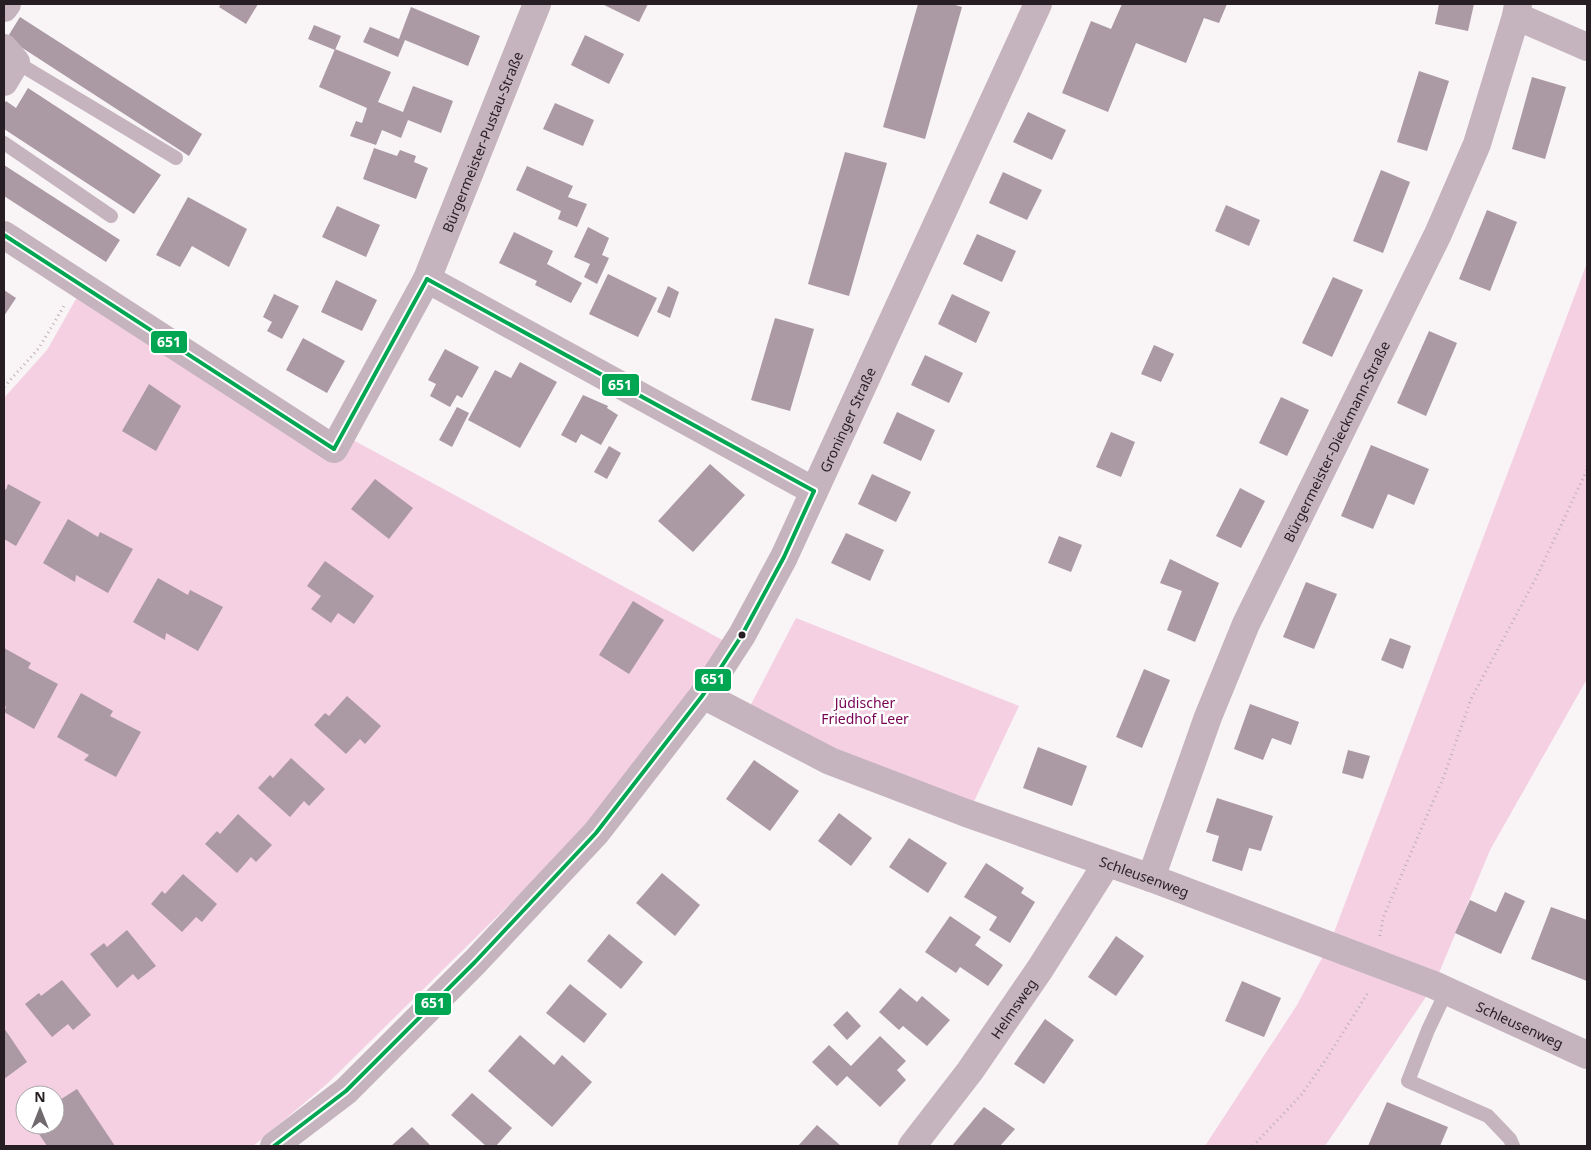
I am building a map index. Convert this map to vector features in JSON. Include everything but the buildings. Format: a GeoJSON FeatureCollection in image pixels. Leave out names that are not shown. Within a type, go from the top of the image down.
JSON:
{"type":"FeatureCollection","features":[{"type":"Feature","properties":{"kind":"street"},"geometry":{"type":"LineString","coordinates":[[4,8],[7,4]]}},
{"type":"Feature","properties":{"kind":"street","name":"Bürgermeister-Pustau-Straße"},"geometry":{"type":"LineString","coordinates":[[77,282],[334,449],[427,279],[537,4]]}},
{"type":"Feature","properties":{"kind":"street","name":"Groninger Straße"},"geometry":{"type":"LineString","coordinates":[[274,1146],[346,1091],[481,956],[596,833],[703,695],[742,635],[784,557],[1038,4]]}},
{"type":"Feature","properties":{"kind":"street"},"geometry":{"type":"LineString","coordinates":[[1517,10],[1587,47]]}},
{"type":"Feature","properties":{"kind":"street","name":"Bürgermeister-Dieckmann-Straße"},"geometry":{"type":"LineString","coordinates":[[1150,878],[1208,717],[1246,624],[1434,242],[1477,144],[1517,10]]}},
{"type":"Feature","properties":{"kind":"street"},"geometry":{"type":"LineString","coordinates":[[4,235],[77,282]]}},
{"type":"Feature","properties":{"kind":"street"},"geometry":{"type":"LineString","coordinates":[[427,279],[814,491]]}},
{"type":"Feature","properties":{"kind":"street","name":"Schleusenweg"},"geometry":{"type":"LineString","coordinates":[[703,695],[830,762],[966,813],[1107,862],[1447,990],[1587,1055]]}},
{"type":"Feature","properties":{"kind":"street","name":"Helmsweg"},"geometry":{"type":"LineString","coordinates":[[912,1146],[970,1071],[1040,969],[1107,862]]}},
{"type":"Feature","properties":{"kind":"lane"},"geometry":{"type":"LineString","coordinates":[[8,64],[176,158]]}},
{"type":"Feature","properties":{"kind":"lane"},"geometry":{"type":"LineString","coordinates":[[4,144],[111,216]]}},
{"type":"Feature","properties":{"kind":"lane"},"geometry":{"type":"LineString","coordinates":[[1447,990],[1428,1030],[1408,1081],[1488,1116],[1510,1139],[1513,1146]]}},
{"type":"Feature","properties":{"kind":"path"},"geometry":{"type":"LineString","coordinates":[[4,387],[39,348],[77,282]]}},
{"type":"Feature","properties":{"kind":"path"},"geometry":{"type":"LineString","coordinates":[[1253,1146],[1302,1094],[1374,983],[1382,965],[1380,931],[1383,918],[1444,776],[1471,699],[1536,578],[1587,470]]}},
{"type":"Feature","properties":{"kind":"green space"},"geometry":{"type":"Polygon","coordinates":[[[1587,263],[1587,679],[1490,850],[1434,985],[1325,1146],[1205,1146],[1297,1005],[1330,943],[1587,263]]]}},
{"type":"Feature","properties":{"kind":"green space"},"geometry":{"type":"Polygon","coordinates":[[[80,292],[334,463],[353,440],[728,643],[588,827],[327,1084],[253,1146],[4,1146],[4,398],[47,350],[80,292]]]}},
{"type":"Feature","properties":{"kind":"green space","name":"Jüdischer Friedhof Leer"},"geometry":{"type":"Polygon","coordinates":[[[796,618],[1019,706],[969,812],[747,712],[796,618]]]}},
{"type":"Feature","properties":{"kind":"transit line","name":"651"},"geometry":{"type":"LineString","coordinates":[[4,235],[334,449]]}},
{"type":"Feature","properties":{"kind":"transit line","name":"651"},"geometry":{"type":"LineString","coordinates":[[427,279],[814,491]]}},
{"type":"Feature","properties":{"kind":"transit line","name":"651"},"geometry":{"type":"LineString","coordinates":[[334,449],[427,279]]}},
{"type":"Feature","properties":{"kind":"transit line","name":"651"},"geometry":{"type":"LineString","coordinates":[[274,1146],[346,1091],[475,962],[596,833],[703,695],[742,635],[784,557],[814,491]]}}]}
